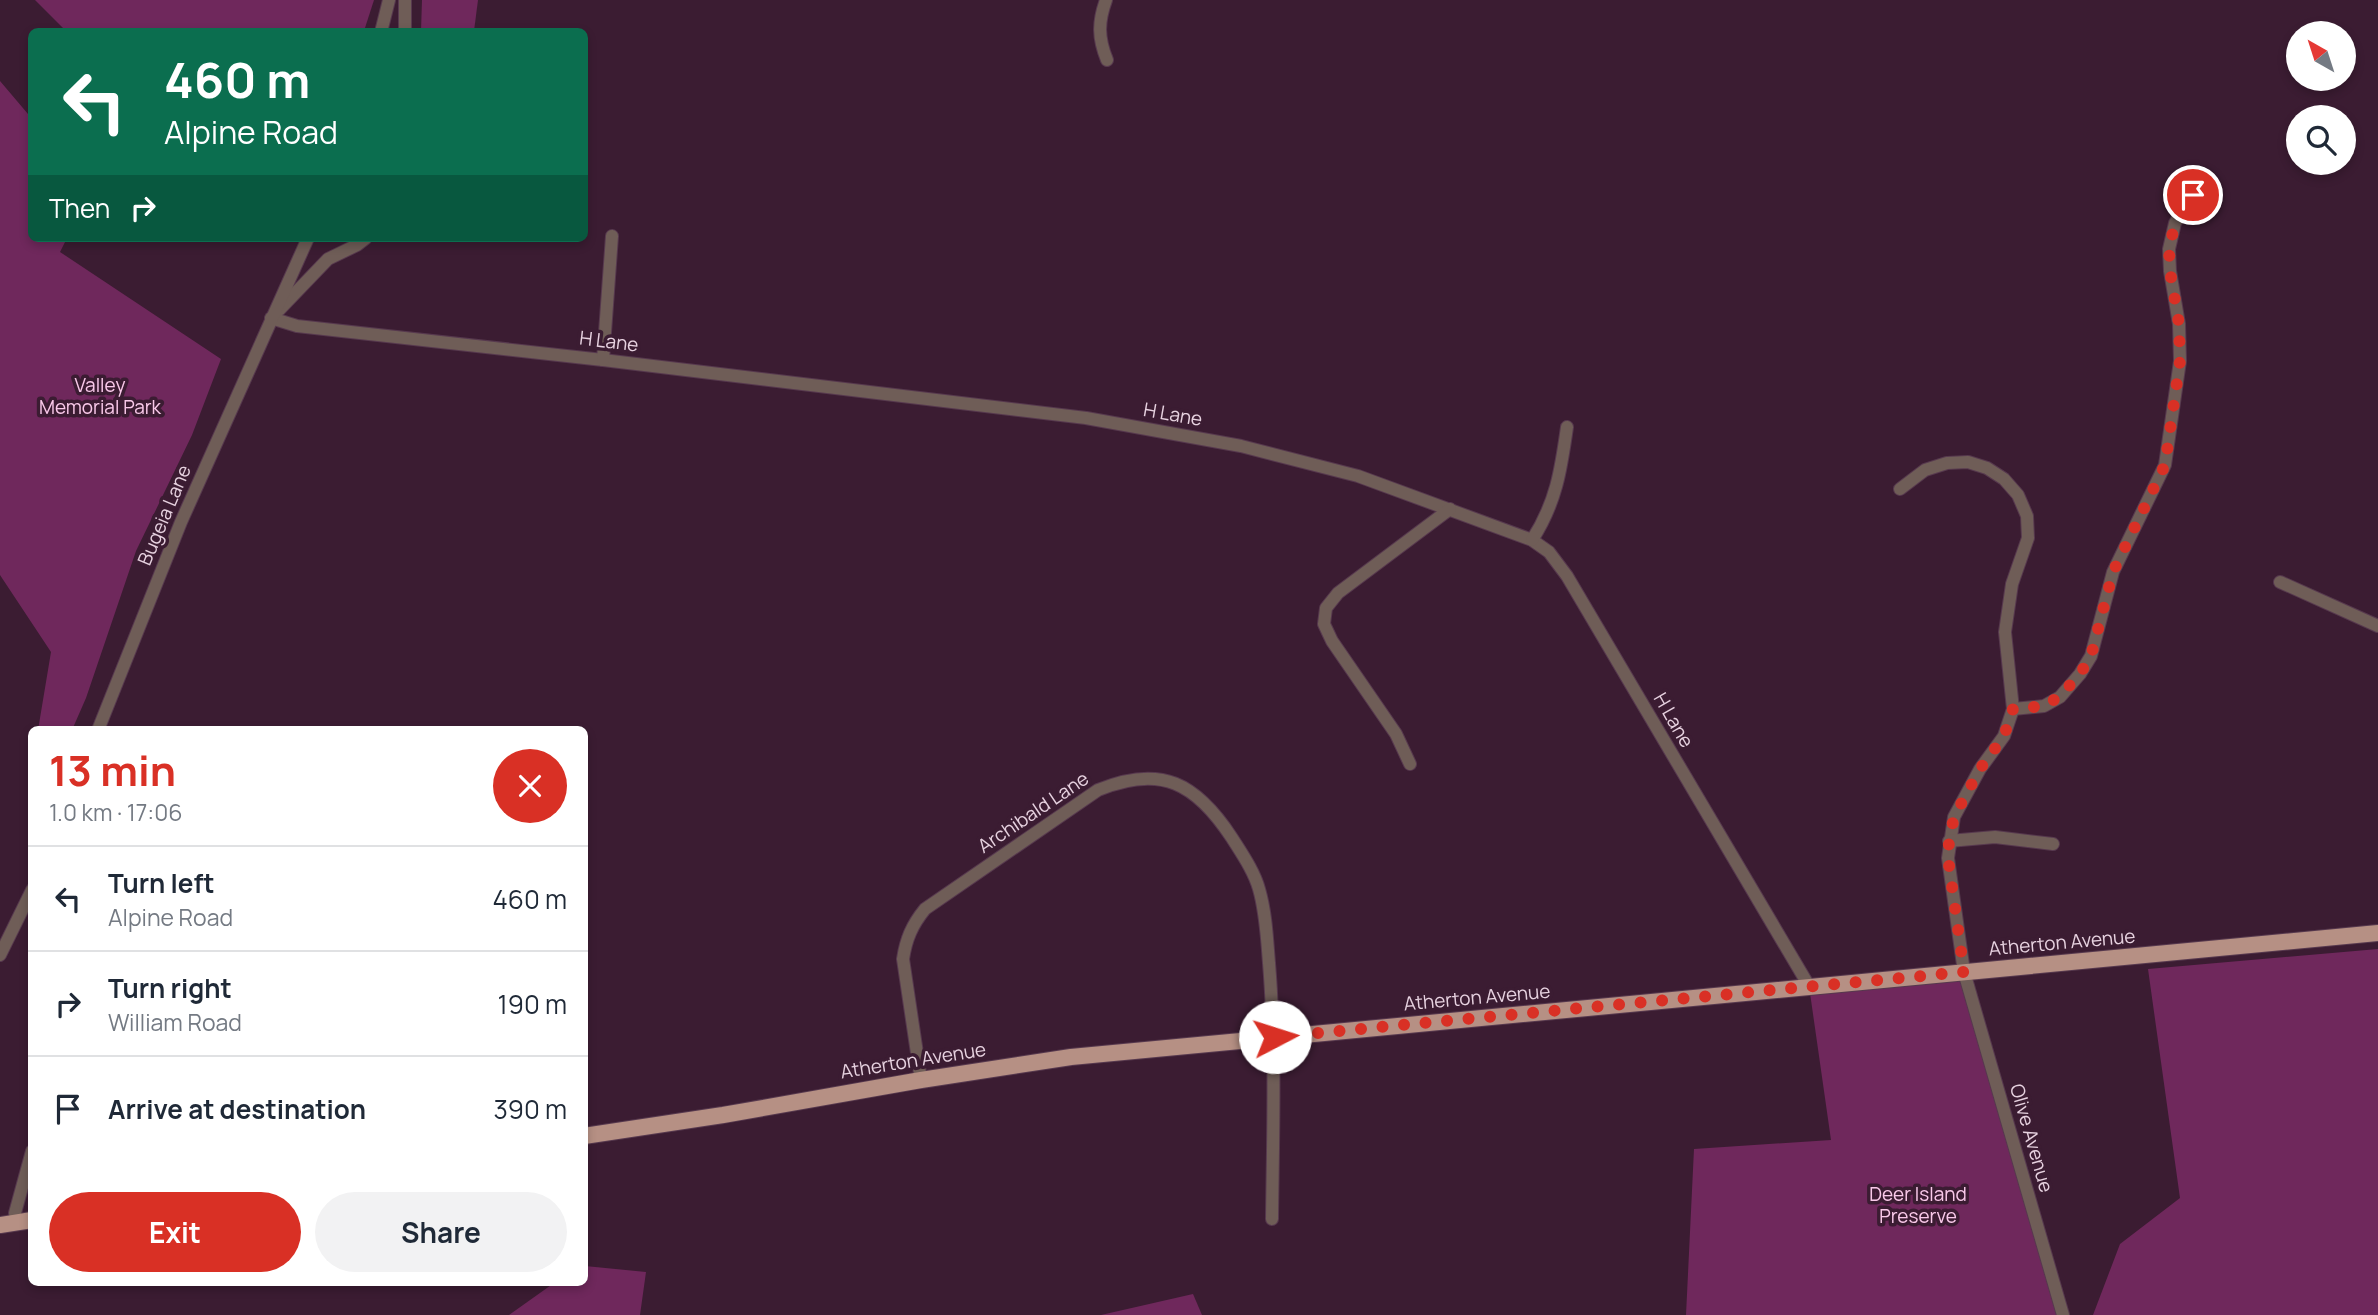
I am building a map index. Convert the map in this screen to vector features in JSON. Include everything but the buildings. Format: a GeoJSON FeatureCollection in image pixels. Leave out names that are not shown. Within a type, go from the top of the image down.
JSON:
{"type":"FeatureCollection","features":[{"type":"Feature","properties":{"kind":"main road","name":"Atherton Avenue"},"geometry":{"type":"LineString","coordinates":[[588,1135],[1071,1058],[2378,933]]}},
{"type":"Feature","properties":{"kind":"main road"},"geometry":{"type":"LineString","coordinates":[[0,1225],[24,1221]]}},
{"type":"Feature","properties":{"kind":"street"},"geometry":{"type":"LineString","coordinates":[[382,28],[389,0]]}},
{"type":"Feature","properties":{"kind":"street"},"geometry":{"type":"LineString","coordinates":[[405,0],[405,28]]}},
{"type":"Feature","properties":{"kind":"street"},"geometry":{"type":"LineString","coordinates":[[1105,0],[1099,26],[1100,43],[1107,60]]}},
{"type":"Feature","properties":{"kind":"street"},"geometry":{"type":"LineString","coordinates":[[1900,489],[1926,470],[1947,463],[1968,462],[1996,473],[2018,495],[2027,516],[2028,538],[2007,605],[2005,632],[2013,709],[2044,706],[2060,696],[2080,674],[2091,656],[2113,572],[2165,465],[2180,361],[2179,324],[2169,249],[2175,223],[2193,195],[2195,176]]}},
{"type":"Feature","properties":{"kind":"street"},"geometry":{"type":"LineString","coordinates":[[603,360],[612,236]]}},
{"type":"Feature","properties":{"kind":"street","name":"Bugeia Lane"},"geometry":{"type":"LineString","coordinates":[[100,726],[181,522],[305,242]]}},
{"type":"Feature","properties":{"kind":"street"},"geometry":{"type":"LineString","coordinates":[[271,318],[328,258],[358,242]]}},
{"type":"Feature","properties":{"kind":"street","name":"H Lane"},"geometry":{"type":"LineString","coordinates":[[271,318],[297,327],[603,360],[1087,418],[1241,446],[1358,476],[1532,540],[1549,552],[1567,576],[1809,986]]}},
{"type":"Feature","properties":{"kind":"street"},"geometry":{"type":"LineString","coordinates":[[1532,540],[1546,519],[1559,482],[1567,427]]}},
{"type":"Feature","properties":{"kind":"street"},"geometry":{"type":"LineString","coordinates":[[1410,764],[1396,734],[1332,642],[1324,624],[1326,608],[1338,593],[1450,509]]}},
{"type":"Feature","properties":{"kind":"street"},"geometry":{"type":"LineString","coordinates":[[2280,582],[2378,626]]}},
{"type":"Feature","properties":{"kind":"street","name":"Olive Avenue"},"geometry":{"type":"LineString","coordinates":[[2013,709],[2004,736],[1980,769],[1954,817],[1948,858],[1964,972],[2063,1315]]}},
{"type":"Feature","properties":{"kind":"street","name":"Archibald Lane"},"geometry":{"type":"LineString","coordinates":[[921,1080],[903,959],[906,940],[914,922],[925,909],[1098,790],[1121,780],[1158,779],[1174,783],[1189,790],[1218,817],[1250,868],[1259,890],[1265,922],[1275,1037],[1272,1219]]}},
{"type":"Feature","properties":{"kind":"street"},"geometry":{"type":"LineString","coordinates":[[1949,841],[1995,837],[2053,844]]}},
{"type":"Feature","properties":{"kind":"street"},"geometry":{"type":"LineString","coordinates":[[0,955],[28,898]]}},
{"type":"Feature","properties":{"kind":"street"},"geometry":{"type":"LineString","coordinates":[[24,1221],[15,1213],[28,1166]]}},
{"type":"Feature","properties":{"kind":"green space"},"geometry":{"type":"Polygon","coordinates":[[[35,0],[374,0],[365,28],[63,28],[35,0]]]}},
{"type":"Feature","properties":{"kind":"green space"},"geometry":{"type":"Polygon","coordinates":[[[422,0],[478,0],[474,28],[421,28],[422,0]]]}},
{"type":"Feature","properties":{"kind":"green space","name":"Valley Memorial Park"},"geometry":{"type":"Polygon","coordinates":[[[0,81],[28,114],[28,242],[65,242],[60,252],[221,359],[192,435],[136,551],[86,698],[74,726],[39,726],[51,652],[0,575],[0,81]]]}},
{"type":"Feature","properties":{"kind":"green space"},"geometry":{"type":"Polygon","coordinates":[[[2378,949],[2378,1315],[2093,1315],[2120,1244],[2180,1198],[2148,969],[2378,949]]]}},
{"type":"Feature","properties":{"kind":"green space","name":"Deer Island Preserve"},"geometry":{"type":"Polygon","coordinates":[[[1964,972],[2063,1315],[1686,1315],[1694,1149],[1831,1140],[1809,986],[1964,972]]]}},
{"type":"Feature","properties":{"kind":"green space"},"geometry":{"type":"Polygon","coordinates":[[[588,1266],[646,1272],[640,1315],[509,1315],[550,1286],[588,1286],[588,1266]]]}},
{"type":"Feature","properties":{"kind":"green space"},"geometry":{"type":"Polygon","coordinates":[[[1193,1294],[1202,1315],[1101,1315],[1193,1294]]]}},
{"type":"Feature","properties":{"kind":"route"},"geometry":{"type":"LineString","coordinates":[[1275,1037],[1964,972],[1948,858],[1954,817],[1980,769],[2004,736],[2013,709],[2044,706],[2060,696],[2080,674],[2091,656],[2113,572],[2165,465],[2180,361],[2179,324],[2169,249],[2175,223],[2193,195]]}}]}
